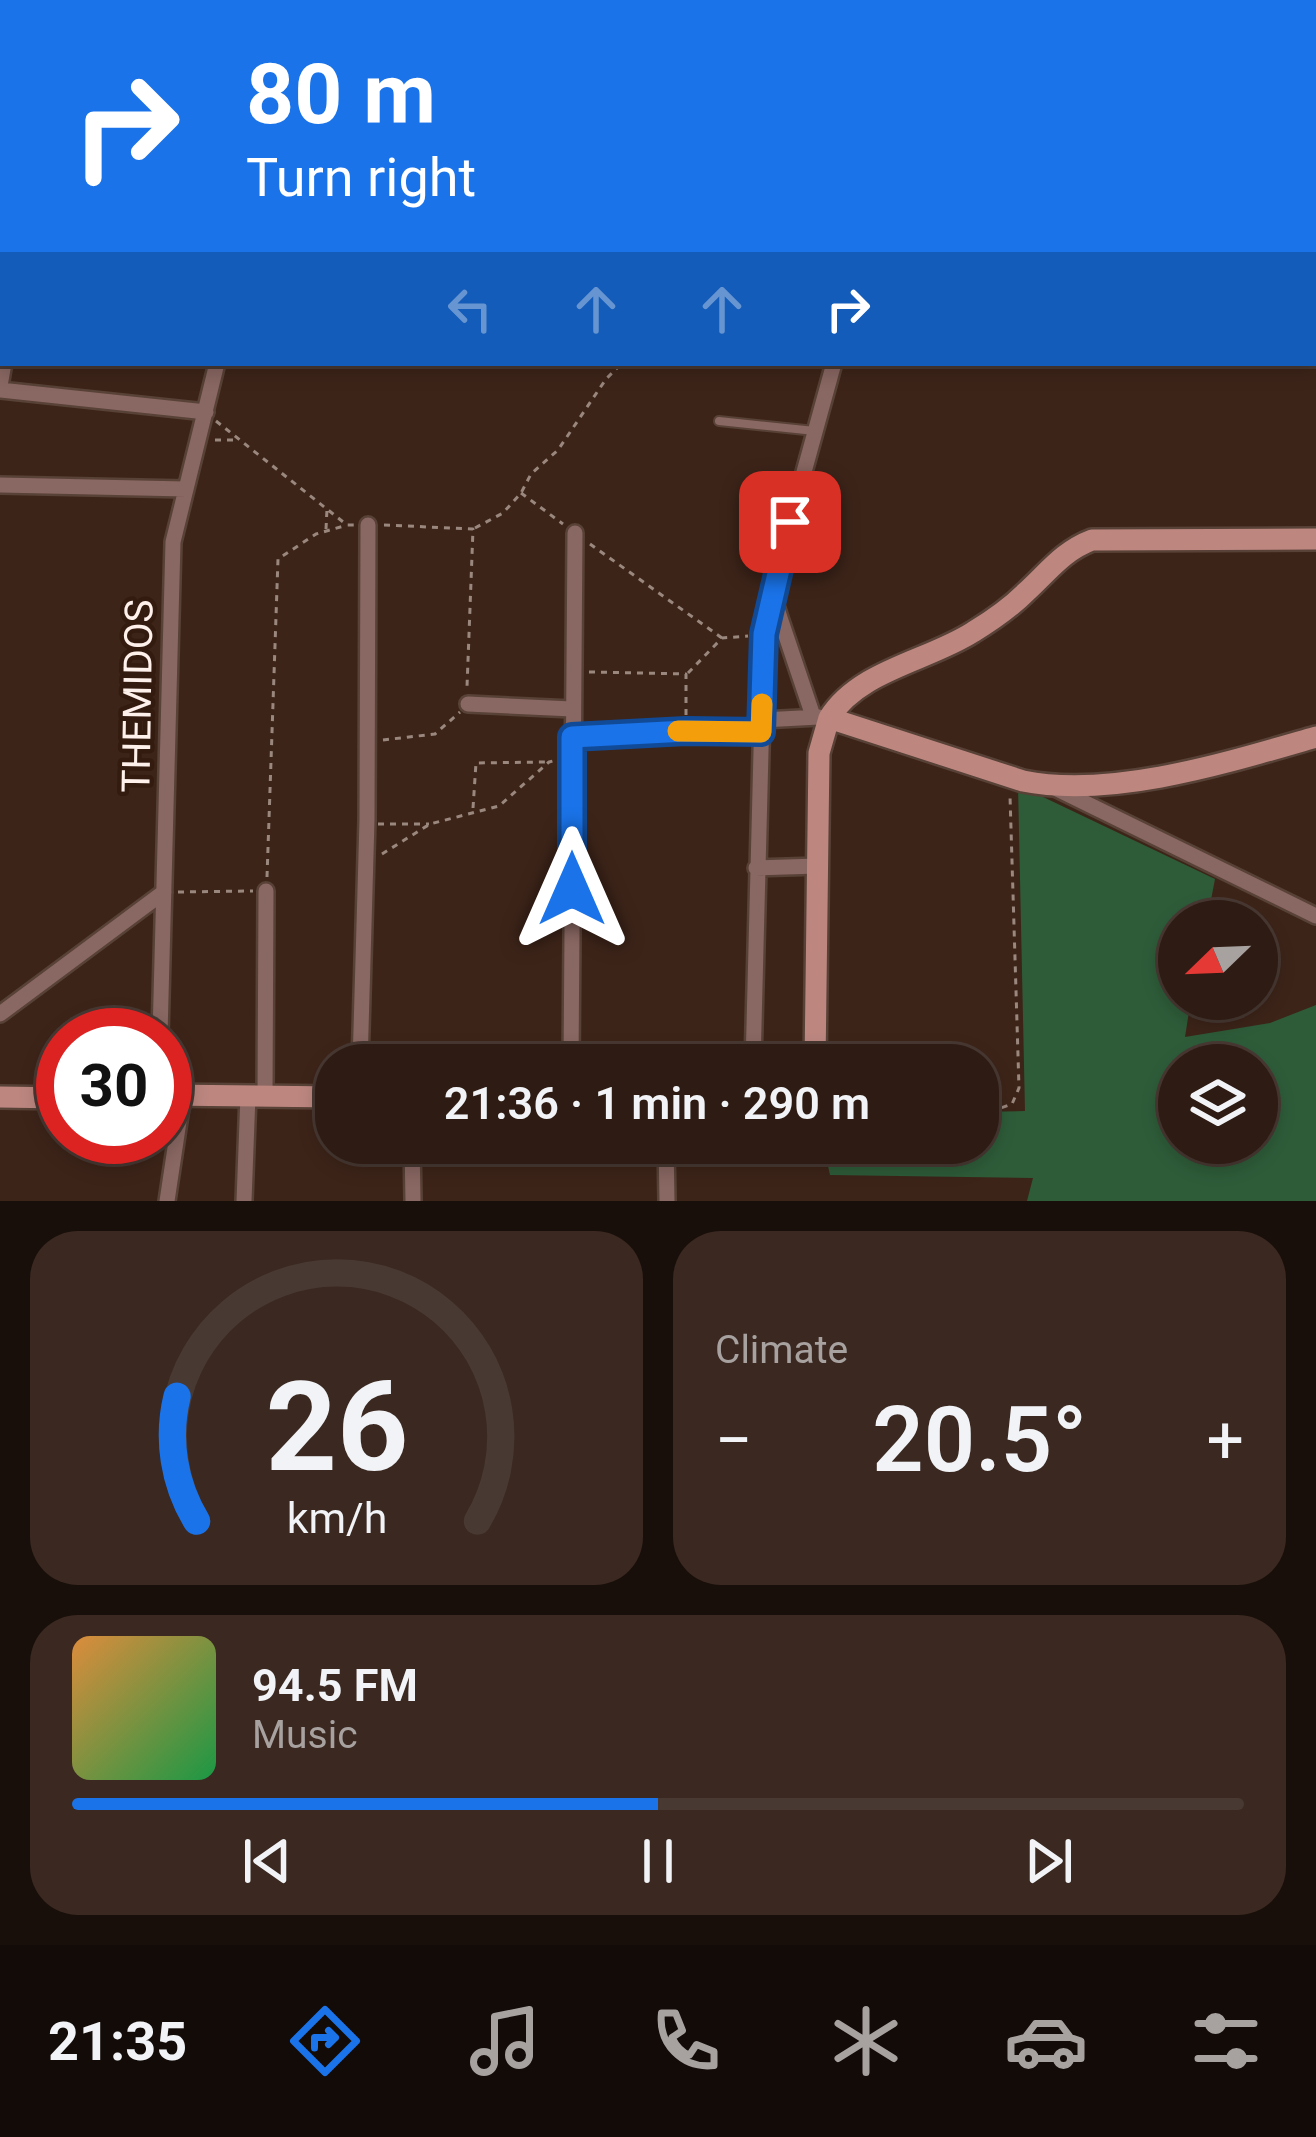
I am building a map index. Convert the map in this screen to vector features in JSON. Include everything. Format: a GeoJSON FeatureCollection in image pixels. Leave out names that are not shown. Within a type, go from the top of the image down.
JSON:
{"type":"FeatureCollection","features":[{"type":"Feature","properties":{"kind":"street","name":"THEMIDOS"},"geometry":{"type":"LineString","coordinates":[[161,1008],[173,542],[216,366]]}},
{"type":"Feature","properties":{"kind":"street"},"geometry":{"type":"LineString","coordinates":[[753,1044],[764,634],[771,592],[834,366]]}},
{"type":"Feature","properties":{"kind":"street"},"geometry":{"type":"LineString","coordinates":[[0,388],[206,412]]}},
{"type":"Feature","properties":{"kind":"street"},"geometry":{"type":"LineString","coordinates":[[0,485],[186,489]]}},
{"type":"Feature","properties":{"kind":"street"},"geometry":{"type":"LineString","coordinates":[[361,1044],[368,524]]}},
{"type":"Feature","properties":{"kind":"street"},"geometry":{"type":"LineString","coordinates":[[571,1044],[575,533]]}},
{"type":"Feature","properties":{"kind":"street"},"geometry":{"type":"LineString","coordinates":[[821,717],[873,680],[971,634],[1023,596],[1068,549],[1092,540],[1316,539]]}},
{"type":"Feature","properties":{"kind":"street"},"geometry":{"type":"LineString","coordinates":[[771,592],[821,717],[815,1044]]}},
{"type":"Feature","properties":{"kind":"street"},"geometry":{"type":"LineString","coordinates":[[468,704],[572,709]]}},
{"type":"Feature","properties":{"kind":"street"},"geometry":{"type":"LineString","coordinates":[[572,737],[761,726],[821,717],[1053,787],[1316,916]]}},
{"type":"Feature","properties":{"kind":"street"},"geometry":{"type":"LineString","coordinates":[[1053,787],[1142,778],[1316,737]]}},
{"type":"Feature","properties":{"kind":"street"},"geometry":{"type":"LineString","coordinates":[[756,868],[818,866]]}},
{"type":"Feature","properties":{"kind":"street"},"geometry":{"type":"LineString","coordinates":[[244,1201],[256,1096],[266,890]]}},
{"type":"Feature","properties":{"kind":"street"},"geometry":{"type":"LineString","coordinates":[[0,1014],[164,892]]}},
{"type":"Feature","properties":{"kind":"street"},"geometry":{"type":"LineString","coordinates":[[192,1095],[315,1097]]}},
{"type":"Feature","properties":{"kind":"street"},"geometry":{"type":"LineString","coordinates":[[0,1097],[36,1098]]}},
{"type":"Feature","properties":{"kind":"street"},"geometry":{"type":"LineString","coordinates":[[167,1201],[169,1164]]}},
{"type":"Feature","properties":{"kind":"street"},"geometry":{"type":"LineString","coordinates":[[412,1164],[412,1201]]}},
{"type":"Feature","properties":{"kind":"street"},"geometry":{"type":"LineString","coordinates":[[667,1164],[667,1201]]}},
{"type":"Feature","properties":{"kind":"lane"},"geometry":{"type":"LineString","coordinates":[[718,421],[816,431]]}},
{"type":"Feature","properties":{"kind":"path"},"geometry":{"type":"LineString","coordinates":[[164,892],[266,890],[278,559],[326,531],[347,525],[473,529],[503,512],[521,493],[619,366]]}},
{"type":"Feature","properties":{"kind":"path"},"geometry":{"type":"LineString","coordinates":[[206,412],[347,525]]}},
{"type":"Feature","properties":{"kind":"path"},"geometry":{"type":"LineString","coordinates":[[195,453],[209,442],[237,440]]}},
{"type":"Feature","properties":{"kind":"path"},"geometry":{"type":"LineString","coordinates":[[521,493],[722,638]]}},
{"type":"Feature","properties":{"kind":"path"},"geometry":{"type":"LineString","coordinates":[[326,507],[326,531]]}},
{"type":"Feature","properties":{"kind":"path"},"geometry":{"type":"LineString","coordinates":[[365,741],[435,734],[468,704],[473,529]]}},
{"type":"Feature","properties":{"kind":"path"},"geometry":{"type":"LineString","coordinates":[[686,731],[686,674],[722,638],[764,634]]}},
{"type":"Feature","properties":{"kind":"path"},"geometry":{"type":"LineString","coordinates":[[572,672],[686,674]]}},
{"type":"Feature","properties":{"kind":"path"},"geometry":{"type":"LineString","coordinates":[[473,812],[476,763],[549,762],[572,756]]}},
{"type":"Feature","properties":{"kind":"path"},"geometry":{"type":"LineString","coordinates":[[367,820],[400,826],[430,824],[500,806],[549,762]]}},
{"type":"Feature","properties":{"kind":"path"},"geometry":{"type":"LineString","coordinates":[[999,1109],[1012,1104],[1018,1088],[1010,776]]}},
{"type":"Feature","properties":{"kind":"path"},"geometry":{"type":"LineString","coordinates":[[366,866],[430,824]]}},
{"type":"Feature","properties":{"kind":"green space"},"geometry":{"type":"Polygon","coordinates":[[[1018,785],[1215,879],[1211,900],[1158,900],[1158,1020],[1188,1020],[1185,1037],[1270,1023],[1316,1005],[1316,1201],[1027,1201],[1033,1178],[830,1175],[828,1164],[999,1164],[999,1112],[1025,1111],[1018,785]]]}},
{"type":"Feature","properties":{"kind":"slow traffic"},"geometry":{"type":"LineString","coordinates":[[678,731],[761,732],[762,704]]}},
{"type":"Feature","properties":{"kind":"route"},"geometry":{"type":"LineString","coordinates":[[572,889],[572,737],[761,732],[764,634],[790,522]]}}]}
